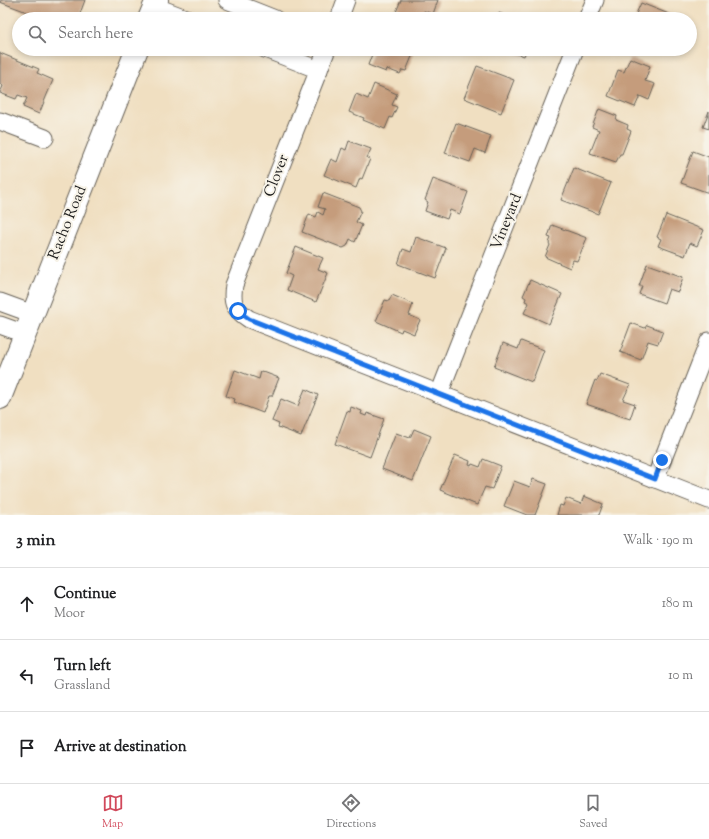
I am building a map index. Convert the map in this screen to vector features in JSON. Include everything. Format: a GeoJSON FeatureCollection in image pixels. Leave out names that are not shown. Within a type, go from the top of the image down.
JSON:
{"type":"FeatureCollection","features":[{"type":"Feature","properties":{"kind":"street"},"geometry":{"type":"LineString","coordinates":[[227,0],[257,12]]}},
{"type":"Feature","properties":{"kind":"street"},"geometry":{"type":"LineString","coordinates":[[342,12],[346,0]]}},
{"type":"Feature","properties":{"kind":"street"},"geometry":{"type":"LineString","coordinates":[[590,12],[595,0]]}},
{"type":"Feature","properties":{"kind":"street"},"geometry":{"type":"LineString","coordinates":[[153,8],[166,12]]}},
{"type":"Feature","properties":{"kind":"street","name":"Racho Road"},"geometry":{"type":"LineString","coordinates":[[0,398],[134,56]]}},
{"type":"Feature","properties":{"kind":"street"},"geometry":{"type":"LineString","coordinates":[[283,56],[318,70]]}},
{"type":"Feature","properties":{"kind":"street","name":"Clover"},"geometry":{"type":"LineString","coordinates":[[324,56],[234,285],[232,296],[233,304],[238,311],[249,319],[439,394]]}},
{"type":"Feature","properties":{"kind":"street","name":"Vineyard"},"geometry":{"type":"LineString","coordinates":[[439,394],[572,56]]}},
{"type":"Feature","properties":{"kind":"street"},"geometry":{"type":"LineString","coordinates":[[1,124],[44,138]]}},
{"type":"Feature","properties":{"kind":"street"},"geometry":{"type":"LineString","coordinates":[[0,302],[33,314]]}},
{"type":"Feature","properties":{"kind":"street"},"geometry":{"type":"LineString","coordinates":[[0,325],[25,334]]}},
{"type":"Feature","properties":{"kind":"street"},"geometry":{"type":"LineString","coordinates":[[655,479],[709,341]]}},
{"type":"Feature","properties":{"kind":"street"},"geometry":{"type":"LineString","coordinates":[[439,394],[709,500]]}},
{"type":"Feature","properties":{"kind":"building"},"geometry":{"type":"Polygon","coordinates":[[[1,0],[85,0],[81,12],[27,12],[0,2],[1,0]]]}},
{"type":"Feature","properties":{"kind":"building"},"geometry":{"type":"Polygon","coordinates":[[[401,0],[438,0],[434,12],[396,12],[401,0]]]}},
{"type":"Feature","properties":{"kind":"building"},"geometry":{"type":"Polygon","coordinates":[[[641,3],[664,12],[637,12],[641,3]]]}},
{"type":"Feature","properties":{"kind":"building"},"geometry":{"type":"Polygon","coordinates":[[[0,53],[39,69],[37,73],[53,80],[39,114],[23,107],[27,98],[18,95],[16,99],[0,93],[3,86],[0,84],[0,53]]]}},
{"type":"Feature","properties":{"kind":"building"},"geometry":{"type":"Polygon","coordinates":[[[371,56],[412,56],[406,71],[402,70],[400,74],[387,69],[386,72],[368,65],[371,56]]]}},
{"type":"Feature","properties":{"kind":"building"},"geometry":{"type":"Polygon","coordinates":[[[630,58],[650,66],[645,81],[655,84],[649,100],[640,96],[635,107],[608,96],[618,70],[624,72],[630,58]]]}},
{"type":"Feature","properties":{"kind":"building"},"geometry":{"type":"Polygon","coordinates":[[[477,66],[514,80],[501,113],[464,98],[477,66]]]}},
{"type":"Feature","properties":{"kind":"building"},"geometry":{"type":"Polygon","coordinates":[[[374,84],[397,94],[392,105],[397,107],[392,118],[390,117],[385,129],[363,120],[364,118],[349,112],[356,94],[368,99],[374,84]]]}},
{"type":"Feature","properties":{"kind":"building"},"geometry":{"type":"Polygon","coordinates":[[[599,109],[617,116],[616,120],[628,125],[627,129],[631,131],[622,154],[620,154],[616,162],[590,153],[599,130],[592,127],[599,109]]]}},
{"type":"Feature","properties":{"kind":"building"},"geometry":{"type":"Polygon","coordinates":[[[709,111],[709,129],[703,127],[709,111]]]}},
{"type":"Feature","properties":{"kind":"building"},"geometry":{"type":"Polygon","coordinates":[[[456,123],[491,136],[485,153],[475,149],[470,162],[445,153],[456,123]]]}},
{"type":"Feature","properties":{"kind":"building"},"geometry":{"type":"Polygon","coordinates":[[[349,141],[371,149],[367,158],[370,159],[362,179],[360,178],[356,188],[324,175],[331,159],[337,162],[342,148],[346,150],[349,141]]]}},
{"type":"Feature","properties":{"kind":"building"},"geometry":{"type":"Polygon","coordinates":[[[693,151],[709,157],[709,193],[681,183],[693,151]]]}},
{"type":"Feature","properties":{"kind":"building"},"geometry":{"type":"Polygon","coordinates":[[[574,168],[611,183],[598,214],[561,200],[574,168]]]}},
{"type":"Feature","properties":{"kind":"building"},"geometry":{"type":"Polygon","coordinates":[[[433,179],[468,192],[460,214],[450,210],[447,219],[425,211],[428,202],[425,200],[433,179]]]}},
{"type":"Feature","properties":{"kind":"building"},"geometry":{"type":"Polygon","coordinates":[[[323,193],[359,207],[361,211],[356,222],[362,225],[355,242],[350,239],[347,246],[343,248],[302,232],[309,214],[316,217],[318,212],[323,215],[325,209],[318,207],[323,193]]]}},
{"type":"Feature","properties":{"kind":"building"},"geometry":{"type":"Polygon","coordinates":[[[666,215],[704,230],[697,246],[690,243],[685,256],[658,246],[661,239],[657,237],[666,215]]]}},
{"type":"Feature","properties":{"kind":"building"},"geometry":{"type":"Polygon","coordinates":[[[552,225],[587,238],[577,261],[573,260],[570,268],[545,257],[550,245],[549,243],[551,238],[548,237],[552,225]]]}},
{"type":"Feature","properties":{"kind":"building"},"geometry":{"type":"Polygon","coordinates":[[[416,237],[446,248],[435,278],[398,264],[403,249],[411,252],[416,237]]]}},
{"type":"Feature","properties":{"kind":"building"},"geometry":{"type":"Polygon","coordinates":[[[296,247],[323,258],[318,269],[328,273],[316,302],[287,290],[292,276],[286,273],[296,247]]]}},
{"type":"Feature","properties":{"kind":"building"},"geometry":{"type":"Polygon","coordinates":[[[647,264],[683,277],[678,292],[669,289],[664,303],[639,294],[642,286],[639,286],[647,264]]]}},
{"type":"Feature","properties":{"kind":"building"},"geometry":{"type":"Polygon","coordinates":[[[530,280],[562,294],[549,324],[524,313],[529,303],[525,301],[526,298],[523,296],[530,280]]]}},
{"type":"Feature","properties":{"kind":"building"},"geometry":{"type":"Polygon","coordinates":[[[392,295],[413,304],[409,315],[420,320],[414,334],[402,329],[401,332],[376,321],[385,300],[389,301],[392,295]]]}},
{"type":"Feature","properties":{"kind":"building"},"geometry":{"type":"Polygon","coordinates":[[[631,323],[645,328],[647,325],[663,331],[658,344],[648,341],[641,360],[620,352],[631,323]]]}},
{"type":"Feature","properties":{"kind":"building"},"geometry":{"type":"Polygon","coordinates":[[[521,341],[544,350],[532,382],[494,367],[503,343],[518,349],[521,341]]]}},
{"type":"Feature","properties":{"kind":"building"},"geometry":{"type":"Polygon","coordinates":[[[235,370],[259,379],[261,371],[279,378],[272,396],[269,396],[263,413],[234,402],[235,399],[226,396],[235,370]]]}},
{"type":"Feature","properties":{"kind":"building"},"geometry":{"type":"Polygon","coordinates":[[[600,374],[630,385],[623,400],[635,404],[630,419],[586,404],[595,380],[597,381],[600,374]]]}},
{"type":"Feature","properties":{"kind":"building"},"geometry":{"type":"Polygon","coordinates":[[[305,389],[318,395],[301,436],[278,427],[279,424],[272,421],[281,399],[298,406],[305,389]]]}},
{"type":"Feature","properties":{"kind":"building"},"geometry":{"type":"Polygon","coordinates":[[[351,407],[362,411],[361,414],[366,416],[367,413],[384,419],[370,457],[335,444],[347,411],[350,412],[351,407]]]}},
{"type":"Feature","properties":{"kind":"building"},"geometry":{"type":"Polygon","coordinates":[[[414,429],[431,436],[413,481],[382,469],[396,433],[410,438],[414,429]]]}},
{"type":"Feature","properties":{"kind":"building"},"geometry":{"type":"Polygon","coordinates":[[[455,455],[470,461],[469,465],[471,466],[472,464],[480,467],[483,459],[501,466],[492,489],[485,487],[477,505],[440,490],[455,455]]]}},
{"type":"Feature","properties":{"kind":"building"},"geometry":{"type":"Polygon","coordinates":[[[533,479],[547,484],[535,515],[527,515],[504,506],[514,481],[530,487],[533,479]]]}},
{"type":"Feature","properties":{"kind":"building"},"geometry":{"type":"Polygon","coordinates":[[[584,496],[603,504],[599,515],[557,515],[560,505],[563,506],[566,498],[581,504],[584,496]]]}},
{"type":"Feature","properties":{"kind":"route"},"geometry":{"type":"LineString","coordinates":[[238,311],[249,319],[655,479],[662,460]]}}]}
